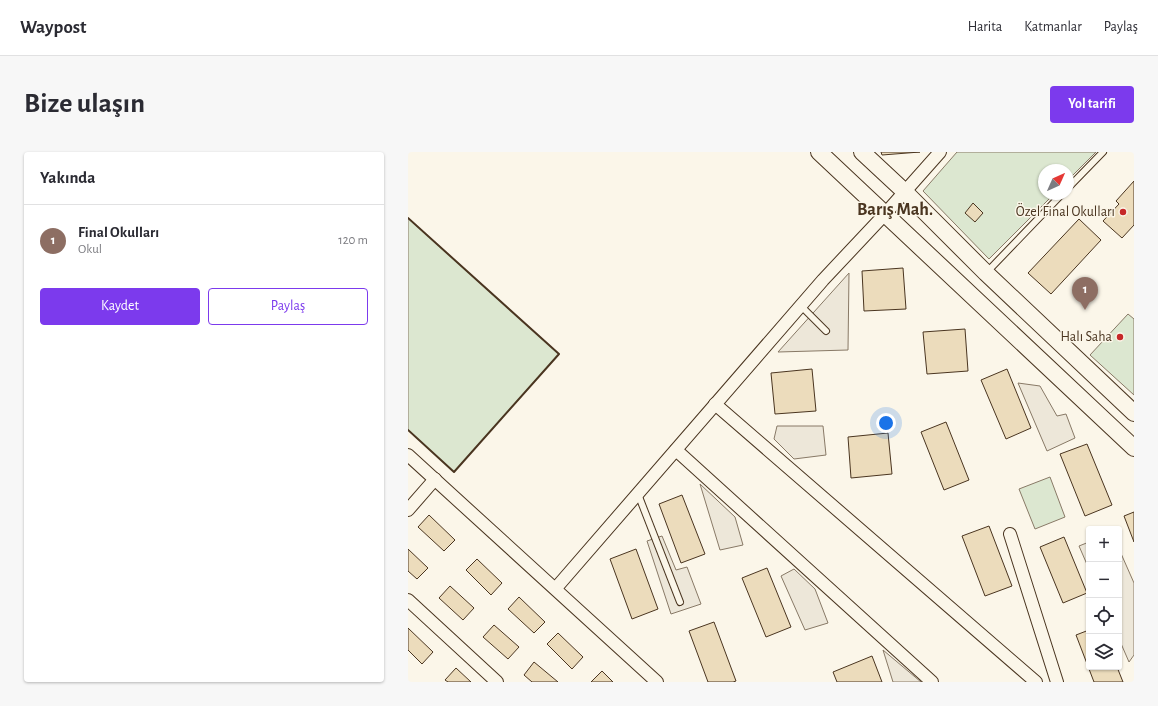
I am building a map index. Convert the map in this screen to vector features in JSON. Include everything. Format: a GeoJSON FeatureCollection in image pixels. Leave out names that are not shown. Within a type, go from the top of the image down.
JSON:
{"type":"FeatureCollection","features":[{"type":"Feature","properties":{"kind":"main road"},"geometry":{"type":"LineString","coordinates":[[819,152],[1134,448]]}},
{"type":"Feature","properties":{"kind":"main road"},"geometry":{"type":"LineString","coordinates":[[862,152],[905,192],[986,273],[1134,413]]}},
{"type":"Feature","properties":{"kind":"street"},"geometry":{"type":"LineString","coordinates":[[556,588],[801,306],[886,214],[940,152]]}},
{"type":"Feature","properties":{"kind":"street"},"geometry":{"type":"LineString","coordinates":[[715,404],[1036,682]]}},
{"type":"Feature","properties":{"kind":"street"},"geometry":{"type":"LineString","coordinates":[[676,450],[932,682]]}},
{"type":"Feature","properties":{"kind":"street"},"geometry":{"type":"LineString","coordinates":[[408,455],[556,588],[657,682]]}},
{"type":"Feature","properties":{"kind":"street"},"geometry":{"type":"LineString","coordinates":[[408,510],[435,478]]}},
{"type":"Feature","properties":{"kind":"street"},"geometry":{"type":"LineString","coordinates":[[1010,534],[1057,682]]}},
{"type":"Feature","properties":{"kind":"street"},"geometry":{"type":"LineString","coordinates":[[408,600],[498,682]]}},
{"type":"Feature","properties":{"kind":"lane"},"geometry":{"type":"LineString","coordinates":[[1074,182],[1103,152]]}},
{"type":"Feature","properties":{"kind":"lane"},"geometry":{"type":"LineString","coordinates":[[986,273],[1056,200]]}},
{"type":"Feature","properties":{"kind":"lane"},"geometry":{"type":"LineString","coordinates":[[801,306],[826,331]]}},
{"type":"Feature","properties":{"kind":"lane"},"geometry":{"type":"LineString","coordinates":[[638,494],[680,602]]}},
{"type":"Feature","properties":{"kind":"green space"},"geometry":{"type":"Polygon","coordinates":[[[957,152],[1096,152],[1074,174],[1074,164],[1038,164],[1038,200],[1048,200],[989,259],[923,191],[957,152]]]}},
{"type":"Feature","properties":{"kind":"green space"},"geometry":{"type":"Polygon","coordinates":[[[408,218],[559,354],[454,472],[408,430],[408,218]]]}},
{"type":"Feature","properties":{"kind":"green space","name":"Halı Saha"},"geometry":{"type":"Polygon","coordinates":[[[1128,314],[1134,319],[1134,395],[1090,355],[1128,314]]]}},
{"type":"Feature","properties":{"kind":"green space"},"geometry":{"type":"Polygon","coordinates":[[[1050,477],[1065,517],[1035,529],[1019,489],[1050,477]]]}},
{"type":"Feature","properties":{"kind":"shaded area"},"geometry":{"type":"Polygon","coordinates":[[[849,273],[848,350],[778,352],[849,273]]]}},
{"type":"Feature","properties":{"kind":"shaded area"},"geometry":{"type":"Polygon","coordinates":[[[1018,383],[1040,386],[1057,416],[1066,414],[1075,438],[1047,451],[1018,383]]]}},
{"type":"Feature","properties":{"kind":"shaded area"},"geometry":{"type":"Polygon","coordinates":[[[777,426],[823,426],[826,455],[794,459],[774,439],[777,426]]]}},
{"type":"Feature","properties":{"kind":"shaded area"},"geometry":{"type":"Polygon","coordinates":[[[700,484],[735,517],[743,545],[720,550],[700,484]]]}},
{"type":"Feature","properties":{"kind":"shaded area"},"geometry":{"type":"Polygon","coordinates":[[[662,536],[676,570],[687,567],[701,604],[671,614],[647,541],[662,536]]]}},
{"type":"Feature","properties":{"kind":"shaded area"},"geometry":{"type":"Polygon","coordinates":[[[1086,543],[1086,562],[1079,546],[1086,543]]]}},
{"type":"Feature","properties":{"kind":"shaded area"},"geometry":{"type":"Polygon","coordinates":[[[1122,556],[1134,583],[1134,655],[1129,662],[1122,646],[1122,556]]]}},
{"type":"Feature","properties":{"kind":"shaded area"},"geometry":{"type":"Polygon","coordinates":[[[794,569],[815,589],[828,623],[805,630],[781,576],[794,569]]]}},
{"type":"Feature","properties":{"kind":"shaded area"},"geometry":{"type":"Polygon","coordinates":[[[883,650],[921,682],[893,682],[883,650]]]}},
{"type":"Feature","properties":{"kind":"building"},"geometry":{"type":"Polygon","coordinates":[[[881,152],[920,152],[882,155],[881,152]]]}},
{"type":"Feature","properties":{"kind":"building","name":"Özel Final Okulları"},"geometry":{"type":"Polygon","coordinates":[[[1134,181],[1134,225],[1122,238],[1103,221],[1119,204],[1116,201],[1134,181]]]}},
{"type":"Feature","properties":{"kind":"building"},"geometry":{"type":"Polygon","coordinates":[[[973,203],[983,213],[975,222],[965,213],[973,203]]]}},
{"type":"Feature","properties":{"kind":"building"},"geometry":{"type":"Polygon","coordinates":[[[1079,219],[1101,240],[1051,294],[1028,273],[1079,219]]]}},
{"type":"Feature","properties":{"kind":"building"},"geometry":{"type":"Polygon","coordinates":[[[903,268],[906,309],[864,311],[862,271],[903,268]]]}},
{"type":"Feature","properties":{"kind":"building"},"geometry":{"type":"Polygon","coordinates":[[[965,329],[968,371],[927,374],[923,332],[965,329]]]}},
{"type":"Feature","properties":{"kind":"building"},"geometry":{"type":"Polygon","coordinates":[[[812,369],[816,411],[775,414],[771,373],[812,369]]]}},
{"type":"Feature","properties":{"kind":"building"},"geometry":{"type":"Polygon","coordinates":[[[1007,369],[1031,428],[1006,439],[981,380],[1007,369]]]}},
{"type":"Feature","properties":{"kind":"building"},"geometry":{"type":"Polygon","coordinates":[[[946,422],[969,480],[944,490],[921,432],[946,422]]]}},
{"type":"Feature","properties":{"kind":"building"},"geometry":{"type":"Polygon","coordinates":[[[888,433],[892,474],[851,478],[848,437],[888,433]]]}},
{"type":"Feature","properties":{"kind":"building"},"geometry":{"type":"Polygon","coordinates":[[[1087,444],[1112,505],[1085,516],[1060,454],[1087,444]]]}},
{"type":"Feature","properties":{"kind":"building"},"geometry":{"type":"Polygon","coordinates":[[[682,495],[705,554],[681,563],[659,504],[682,495]]]}},
{"type":"Feature","properties":{"kind":"building"},"geometry":{"type":"Polygon","coordinates":[[[1134,512],[1134,542],[1124,516],[1134,512]]]}},
{"type":"Feature","properties":{"kind":"building"},"geometry":{"type":"Polygon","coordinates":[[[429,515],[455,540],[444,551],[418,527],[429,515]]]}},
{"type":"Feature","properties":{"kind":"building"},"geometry":{"type":"Polygon","coordinates":[[[989,526],[1012,586],[985,596],[962,536],[989,526]]]}},
{"type":"Feature","properties":{"kind":"building"},"geometry":{"type":"Polygon","coordinates":[[[1064,537],[1086,593],[1063,603],[1040,547],[1064,537]]]}},
{"type":"Feature","properties":{"kind":"building"},"geometry":{"type":"Polygon","coordinates":[[[408,549],[428,568],[417,579],[408,571],[408,549]]]}},
{"type":"Feature","properties":{"kind":"building"},"geometry":{"type":"Polygon","coordinates":[[[636,549],[658,609],[632,619],[610,559],[636,549]]]}},
{"type":"Feature","properties":{"kind":"building"},"geometry":{"type":"Polygon","coordinates":[[[477,559],[502,583],[491,595],[466,570],[477,559]]]}},
{"type":"Feature","properties":{"kind":"building"},"geometry":{"type":"Polygon","coordinates":[[[767,568],[791,627],[766,637],[742,578],[767,568]]]}},
{"type":"Feature","properties":{"kind":"building"},"geometry":{"type":"Polygon","coordinates":[[[450,586],[474,608],[463,620],[439,598],[450,586]]]}},
{"type":"Feature","properties":{"kind":"building"},"geometry":{"type":"Polygon","coordinates":[[[519,597],[545,622],[534,633],[508,609],[519,597]]]}},
{"type":"Feature","properties":{"kind":"building"},"geometry":{"type":"Polygon","coordinates":[[[714,622],[736,681],[708,682],[689,631],[714,622]]]}},
{"type":"Feature","properties":{"kind":"building"},"geometry":{"type":"Polygon","coordinates":[[[494,625],[519,647],[508,659],[483,637],[494,625]]]}},
{"type":"Feature","properties":{"kind":"building"},"geometry":{"type":"Polygon","coordinates":[[[408,628],[433,652],[422,664],[408,650],[408,628]]]}},
{"type":"Feature","properties":{"kind":"building"},"geometry":{"type":"Polygon","coordinates":[[[1086,631],[1086,661],[1076,635],[1086,631]]]}},
{"type":"Feature","properties":{"kind":"building"},"geometry":{"type":"Polygon","coordinates":[[[558,633],[583,657],[572,669],[547,644],[558,633]]]}},
{"type":"Feature","properties":{"kind":"building"},"geometry":{"type":"Polygon","coordinates":[[[872,656],[882,682],[837,682],[833,672],[872,656]]]}},
{"type":"Feature","properties":{"kind":"building"},"geometry":{"type":"Polygon","coordinates":[[[534,662],[558,682],[532,682],[524,675],[534,662]]]}},
{"type":"Feature","properties":{"kind":"building"},"geometry":{"type":"Polygon","coordinates":[[[456,668],[471,682],[448,682],[445,680],[456,668]]]}},
{"type":"Feature","properties":{"kind":"building"},"geometry":{"type":"Polygon","coordinates":[[[1089,670],[1118,670],[1123,682],[1094,682],[1089,670]]]}},
{"type":"Feature","properties":{"kind":"building"},"geometry":{"type":"Polygon","coordinates":[[[602,671],[613,682],[591,682],[602,671]]]}},
{"type":"Feature","properties":{"kind":"wall"},"geometry":{"type":"LineString","coordinates":[[408,218],[559,354],[454,472],[408,430]]}},
{"type":"Feature","properties":{"kind":"place","name":"Özel Final Okulları"},"geometry":{"type":"Point","coordinates":[1123,212]}},
{"type":"Feature","properties":{"kind":"place","name":"Final Okulları"},"geometry":{"type":"Point","coordinates":[1085,310]}},
{"type":"Feature","properties":{"kind":"place","name":"Halı Saha"},"geometry":{"type":"Point","coordinates":[1120,337]}},
{"type":"Feature","properties":{"kind":"district","name":"Barış Mah."},"geometry":{"type":"Point","coordinates":[895,210]}}]}
